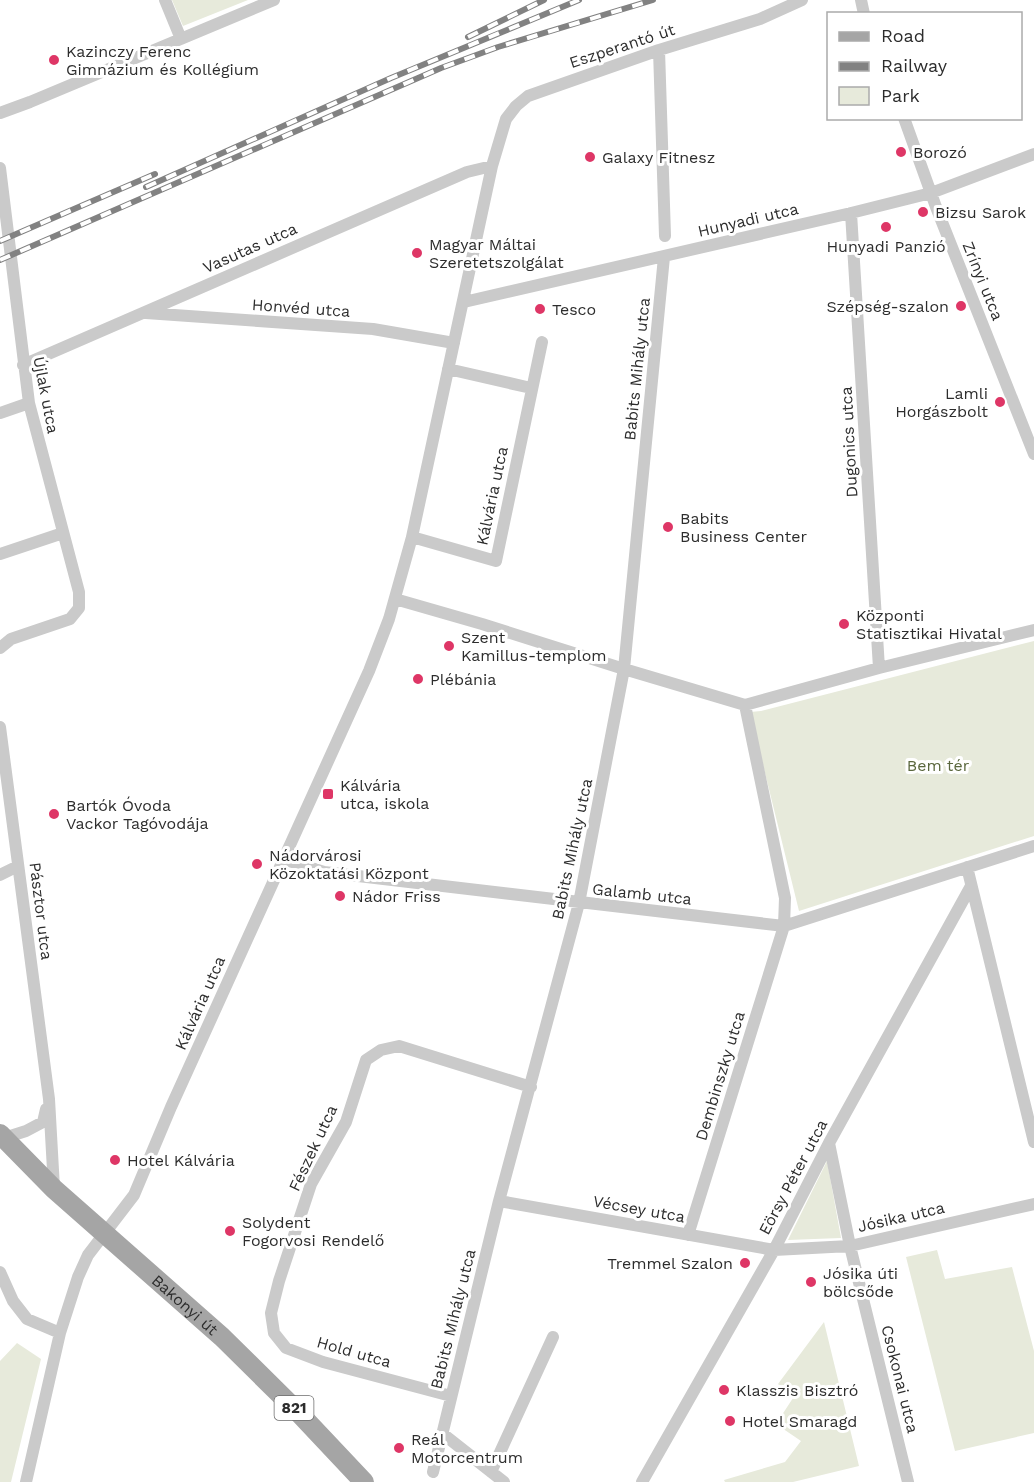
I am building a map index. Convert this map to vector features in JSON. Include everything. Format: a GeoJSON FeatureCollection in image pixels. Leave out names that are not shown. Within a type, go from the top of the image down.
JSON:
{"type":"FeatureCollection","features":[{"type":"Feature","properties":{"kind":"main road","name":"Bakonyi út"},"geometry":{"type":"LineString","coordinates":[[2,1136],[54,1189],[222,1337],[298,1412],[364,1482]]}},
{"type":"Feature","properties":{"kind":"street"},"geometry":{"type":"LineString","coordinates":[[165,0],[181,39]]}},
{"type":"Feature","properties":{"kind":"street"},"geometry":{"type":"LineString","coordinates":[[0,112],[274,0]]}},
{"type":"Feature","properties":{"kind":"street","name":"Eszperantó út"},"geometry":{"type":"LineString","coordinates":[[492,166],[506,119],[528,96],[659,50],[760,20],[802,0]]}},
{"type":"Feature","properties":{"kind":"street"},"geometry":{"type":"LineString","coordinates":[[659,50],[665,236]]}},
{"type":"Feature","properties":{"kind":"street","name":"Zrínyi utca"},"geometry":{"type":"LineString","coordinates":[[905,120],[931,193],[1034,454]]}},
{"type":"Feature","properties":{"kind":"street","name":"Hunyadi utca"},"geometry":{"type":"LineString","coordinates":[[464,302],[931,193],[1034,154]]}},
{"type":"Feature","properties":{"kind":"street","name":"Kálvária utca"},"geometry":{"type":"LineString","coordinates":[[26,1482],[60,1333],[78,1277],[88,1255],[134,1195],[171,1107],[369,670],[395,599],[412,537],[492,166]]}},
{"type":"Feature","properties":{"kind":"street","name":"Vasutas utca"},"geometry":{"type":"LineString","coordinates":[[23,365],[467,172],[492,166]]}},
{"type":"Feature","properties":{"kind":"street","name":"Újlak utca"},"geometry":{"type":"LineString","coordinates":[[0,168],[28,403],[79,592],[79,608],[70,619],[11,639],[0,648]]}},
{"type":"Feature","properties":{"kind":"street","name":"Dugonics utca"},"geometry":{"type":"LineString","coordinates":[[851,213],[879,668]]}},
{"type":"Feature","properties":{"kind":"street","name":"Babits Mihály utca"},"geometry":{"type":"LineString","coordinates":[[433,1472],[499,1201],[579,903],[624,669],[664,256]]}},
{"type":"Feature","properties":{"kind":"street","name":"Honvéd utca"},"geometry":{"type":"LineString","coordinates":[[145,313],[373,329],[454,343]]}},
{"type":"Feature","properties":{"kind":"street","name":"Kálvária utca"},"geometry":{"type":"LineString","coordinates":[[412,537],[495,561],[542,342]]}},
{"type":"Feature","properties":{"kind":"street"},"geometry":{"type":"LineString","coordinates":[[448,369],[531,388]]}},
{"type":"Feature","properties":{"kind":"street"},"geometry":{"type":"LineString","coordinates":[[0,413],[28,403]]}},
{"type":"Feature","properties":{"kind":"street"},"geometry":{"type":"LineString","coordinates":[[0,554],[63,533]]}},
{"type":"Feature","properties":{"kind":"street"},"geometry":{"type":"LineString","coordinates":[[395,599],[745,705],[879,668],[1034,630]]}},
{"type":"Feature","properties":{"kind":"street"},"geometry":{"type":"LineString","coordinates":[[745,705],[785,898],[784,926],[1034,846]]}},
{"type":"Feature","properties":{"kind":"street","name":"Pásztor utca"},"geometry":{"type":"LineString","coordinates":[[0,733],[49,1099],[54,1189]]}},
{"type":"Feature","properties":{"kind":"street","name":"Galamb utca"},"geometry":{"type":"LineString","coordinates":[[283,859],[324,872],[784,926]]}},
{"type":"Feature","properties":{"kind":"street"},"geometry":{"type":"LineString","coordinates":[[0,874],[18,866]]}},
{"type":"Feature","properties":{"kind":"street"},"geometry":{"type":"LineString","coordinates":[[967,867],[1034,1142]]}},
{"type":"Feature","properties":{"kind":"street","name":"Eörsy Péter utca"},"geometry":{"type":"LineString","coordinates":[[642,1482],[774,1250],[829,1143],[971,886]]}},
{"type":"Feature","properties":{"kind":"street","name":"Dembinszky utca"},"geometry":{"type":"LineString","coordinates":[[688,1235],[784,926]]}},
{"type":"Feature","properties":{"kind":"street","name":"Fészek utca"},"geometry":{"type":"LineString","coordinates":[[271,1313],[279,1281],[311,1184],[346,1122],[366,1060],[381,1050],[399,1046],[531,1087]]}},
{"type":"Feature","properties":{"kind":"street"},"geometry":{"type":"LineString","coordinates":[[2,1136],[26,1131],[43,1122],[49,1099]]}},
{"type":"Feature","properties":{"kind":"street","name":"Csokonai utca"},"geometry":{"type":"LineString","coordinates":[[829,1143],[850,1246],[908,1482]]}},
{"type":"Feature","properties":{"kind":"street","name":"Vécsey utca"},"geometry":{"type":"LineString","coordinates":[[499,1201],[774,1250]]}},
{"type":"Feature","properties":{"kind":"street","name":"Jósika utca"},"geometry":{"type":"LineString","coordinates":[[774,1250],[850,1246],[1034,1204]]}},
{"type":"Feature","properties":{"kind":"street"},"geometry":{"type":"LineString","coordinates":[[0,1272],[13,1301],[27,1319],[60,1333]]}},
{"type":"Feature","properties":{"kind":"street","name":"Hold utca"},"geometry":{"type":"LineString","coordinates":[[271,1313],[274,1333],[286,1348],[323,1362],[451,1396]]}},
{"type":"Feature","properties":{"kind":"street"},"geometry":{"type":"LineString","coordinates":[[491,1472],[553,1337]]}},
{"type":"Feature","properties":{"kind":"street"},"geometry":{"type":"LineString","coordinates":[[442,1434],[504,1482]]}},
{"type":"Feature","properties":{"kind":"green space"},"geometry":{"type":"Polygon","coordinates":[[[172,0],[248,0],[183,26],[172,0]]]}},
{"type":"Feature","properties":{"kind":"green space","name":"Bem tér"},"geometry":{"type":"Polygon","coordinates":[[[1034,641],[1034,836],[799,911],[750,712],[1034,641]]]}},
{"type":"Feature","properties":{"kind":"green space"},"geometry":{"type":"Polygon","coordinates":[[[827,1161],[841,1238],[788,1240],[827,1161]]]}},
{"type":"Feature","properties":{"kind":"green space"},"geometry":{"type":"Polygon","coordinates":[[[937,1250],[945,1279],[1012,1267],[1034,1351],[1034,1433],[955,1451],[906,1257],[937,1250]]]}},
{"type":"Feature","properties":{"kind":"green space"},"geometry":{"type":"Polygon","coordinates":[[[824,1322],[859,1466],[793,1482],[725,1482],[724,1480],[785,1462],[801,1441],[776,1424],[793,1398],[778,1384],[824,1322]]]}},
{"type":"Feature","properties":{"kind":"green space"},"geometry":{"type":"Polygon","coordinates":[[[17,1343],[41,1359],[11,1482],[0,1482],[0,1361],[17,1343]]]}},
{"type":"Feature","properties":{"kind":"railway"},"geometry":{"type":"LineString","coordinates":[[468,37],[544,0]]}},
{"type":"Feature","properties":{"kind":"railway"},"geometry":{"type":"LineString","coordinates":[[146,187],[391,78],[579,0]]}},
{"type":"Feature","properties":{"kind":"railway"},"geometry":{"type":"LineString","coordinates":[[0,260],[441,68],[498,47],[653,0]]}},
{"type":"Feature","properties":{"kind":"railway"},"geometry":{"type":"LineString","coordinates":[[0,241],[155,174]]}},
{"type":"Feature","properties":{"kind":"place","name":"Kazinczy Ferenc Gimnázium és Kollégium"},"geometry":{"type":"Point","coordinates":[54,60]}},
{"type":"Feature","properties":{"kind":"place","name":"Borozó"},"geometry":{"type":"Point","coordinates":[901,152]}},
{"type":"Feature","properties":{"kind":"place","name":"Galaxy Fitnesz"},"geometry":{"type":"Point","coordinates":[590,157]}},
{"type":"Feature","properties":{"kind":"place","name":"Bizsu Sarok"},"geometry":{"type":"Point","coordinates":[923,212]}},
{"type":"Feature","properties":{"kind":"place","name":"Hunyadi Panzió"},"geometry":{"type":"Point","coordinates":[886,227]}},
{"type":"Feature","properties":{"kind":"place","name":"Magyar Máltai Szeretetszolgálat"},"geometry":{"type":"Point","coordinates":[417,253]}},
{"type":"Feature","properties":{"kind":"place","name":"Szépség-szalon"},"geometry":{"type":"Point","coordinates":[961,306]}},
{"type":"Feature","properties":{"kind":"place","name":"Tesco"},"geometry":{"type":"Point","coordinates":[540,309]}},
{"type":"Feature","properties":{"kind":"place","name":"Lamli Horgászbolt"},"geometry":{"type":"Point","coordinates":[1000,402]}},
{"type":"Feature","properties":{"kind":"place","name":"Babits Business Center"},"geometry":{"type":"Point","coordinates":[668,527]}},
{"type":"Feature","properties":{"kind":"place","name":"Központi Statisztikai Hivatal"},"geometry":{"type":"Point","coordinates":[844,624]}},
{"type":"Feature","properties":{"kind":"place","name":"Szent Kamillus-templom"},"geometry":{"type":"Point","coordinates":[449,646]}},
{"type":"Feature","properties":{"kind":"place","name":"Plébánia"},"geometry":{"type":"Point","coordinates":[418,679]}},
{"type":"Feature","properties":{"kind":"place","name":"Kálvária utca, iskola"},"geometry":{"type":"Point","coordinates":[328,794]}},
{"type":"Feature","properties":{"kind":"place","name":"Bartók Óvoda Vackor Tagóvodája"},"geometry":{"type":"Point","coordinates":[54,814]}},
{"type":"Feature","properties":{"kind":"place","name":"Nádorvárosi Közoktatási Központ"},"geometry":{"type":"Point","coordinates":[257,864]}},
{"type":"Feature","properties":{"kind":"place","name":"Nádor Friss"},"geometry":{"type":"Point","coordinates":[340,896]}},
{"type":"Feature","properties":{"kind":"place","name":"Hotel Kálvária"},"geometry":{"type":"Point","coordinates":[115,1160]}},
{"type":"Feature","properties":{"kind":"place","name":"Solydent Fogorvosi Rendelő"},"geometry":{"type":"Point","coordinates":[230,1231]}},
{"type":"Feature","properties":{"kind":"place","name":"Tremmel Szalon"},"geometry":{"type":"Point","coordinates":[745,1263]}},
{"type":"Feature","properties":{"kind":"place","name":"Jósika úti bölcsőde"},"geometry":{"type":"Point","coordinates":[811,1282]}},
{"type":"Feature","properties":{"kind":"place","name":"Klasszis Bisztró"},"geometry":{"type":"Point","coordinates":[724,1390]}},
{"type":"Feature","properties":{"kind":"place","name":"Hotel Smaragd"},"geometry":{"type":"Point","coordinates":[730,1421]}},
{"type":"Feature","properties":{"kind":"place","name":"Reál Motorcentrum"},"geometry":{"type":"Point","coordinates":[399,1448]}}]}
